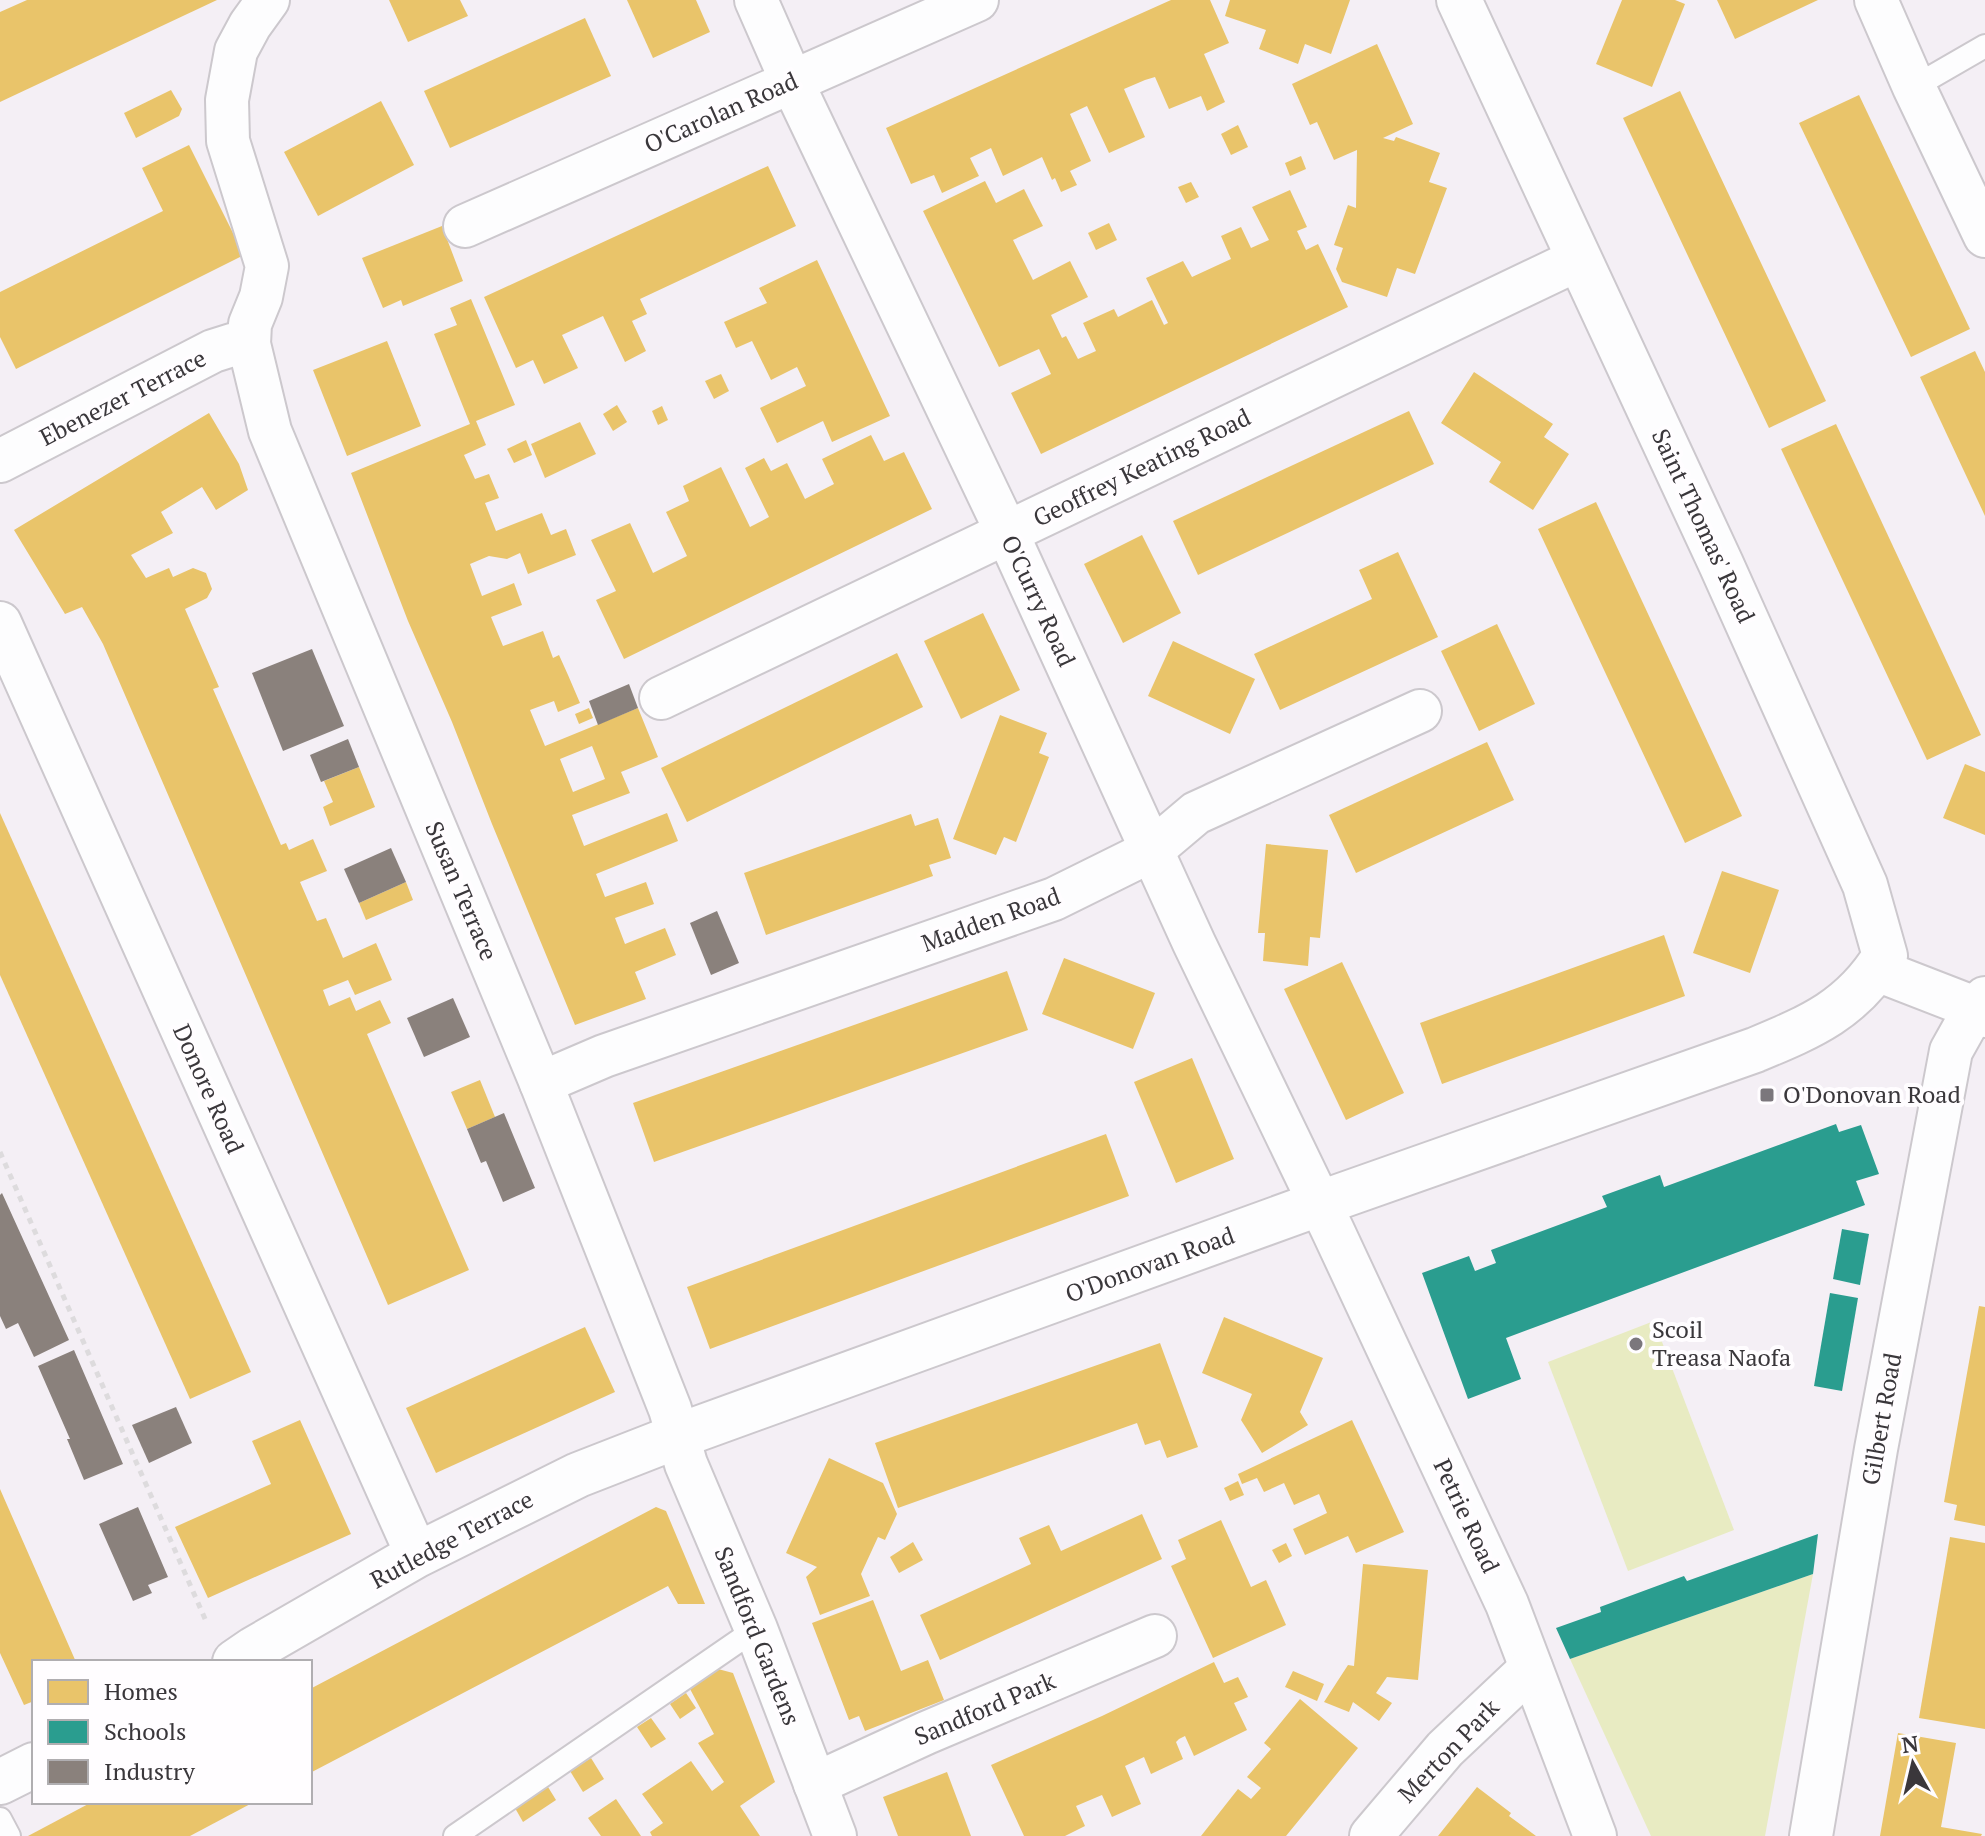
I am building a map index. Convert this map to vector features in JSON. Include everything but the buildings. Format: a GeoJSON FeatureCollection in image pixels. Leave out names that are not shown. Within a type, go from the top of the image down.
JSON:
{"type":"FeatureCollection","features":[{"type":"Feature","properties":{"kind":"street"},"geometry":{"type":"LineString","coordinates":[[249,344],[250,324],[261,297],[267,266],[228,141],[227,100],[236,51],[268,0]]}},
{"type":"Feature","properties":{"kind":"street","name":"O'Curry Road"},"geometry":{"type":"LineString","coordinates":[[756,0],[1318,1204]]}},
{"type":"Feature","properties":{"kind":"street","name":"O'Carolan Road"},"geometry":{"type":"LineString","coordinates":[[465,226],[977,0]]}},
{"type":"Feature","properties":{"kind":"street","name":"Saint Thomas' Road"},"geometry":{"type":"LineString","coordinates":[[1459,0],[1721,564],[1865,885],[1885,956],[1877,970]]}},
{"type":"Feature","properties":{"kind":"street"},"geometry":{"type":"LineString","coordinates":[[1876,0],[1985,236]]}},
{"type":"Feature","properties":{"kind":"street","name":"Geoffrey Keating Road"},"geometry":{"type":"LineString","coordinates":[[661,698],[1579,259]]}},
{"type":"Feature","properties":{"kind":"street","name":"Ebenezer Terrace"},"geometry":{"type":"LineString","coordinates":[[0,461],[213,351],[249,344]]}},
{"type":"Feature","properties":{"kind":"street","name":"Susan Terrace"},"geometry":{"type":"LineString","coordinates":[[249,344],[270,431],[541,1083],[678,1436]]}},
{"type":"Feature","properties":{"kind":"street","name":"Donore Road"},"geometry":{"type":"LineString","coordinates":[[0,623],[417,1555]]}},
{"type":"Feature","properties":{"kind":"street","name":"Madden Road"},"geometry":{"type":"LineString","coordinates":[[541,1083],[604,1056],[1054,899],[1151,851],[1196,813],[1420,711]]}},
{"type":"Feature","properties":{"kind":"street"},"geometry":{"type":"LineString","coordinates":[[1877,970],[1982,1007]]}},
{"type":"Feature","properties":{"kind":"street","name":"O'Donovan Road"},"geometry":{"type":"LineString","coordinates":[[678,1436],[1318,1204],[1755,1050],[1803,1030],[1843,1006],[1877,970]]}},
{"type":"Feature","properties":{"kind":"street","name":"Gilbert Road"},"geometry":{"type":"LineString","coordinates":[[1811,1836],[1876,1449],[1951,1051],[1982,1007]]}},
{"type":"Feature","properties":{"kind":"street","name":"Petrie Road"},"geometry":{"type":"LineString","coordinates":[[1318,1204],[1507,1604],[1595,1836]]}},
{"type":"Feature","properties":{"kind":"street","name":"Rutledge Terrace"},"geometry":{"type":"LineString","coordinates":[[223,1647],[254,1649],[417,1555],[578,1475],[678,1436]]}},
{"type":"Feature","properties":{"kind":"street","name":"Sandford Gardens"},"geometry":{"type":"LineString","coordinates":[[678,1436],[686,1464],[756,1629],[835,1836]]}},
{"type":"Feature","properties":{"kind":"street","name":"Sandford Park"},"geometry":{"type":"LineString","coordinates":[[815,1784],[926,1733],[1155,1636]]}},
{"type":"Feature","properties":{"kind":"street","name":"Merton Park"},"geometry":{"type":"LineString","coordinates":[[1371,1836],[1445,1749],[1531,1668]]}},
{"type":"Feature","properties":{"kind":"street"},"geometry":{"type":"LineString","coordinates":[[0,1782],[32,1766]]}},
{"type":"Feature","properties":{"kind":"lane"},"geometry":{"type":"LineString","coordinates":[[1914,87],[1985,46]]}},
{"type":"Feature","properties":{"kind":"lane"},"geometry":{"type":"LineString","coordinates":[[455,1836],[756,1629]]}},
{"type":"Feature","properties":{"kind":"lane"},"geometry":{"type":"LineString","coordinates":[[0,1819],[9,1836]]}},
{"type":"Feature","properties":{"kind":"path"},"geometry":{"type":"LineString","coordinates":[[0,1152],[223,1647]]}},
{"type":"Feature","properties":{"kind":"green space"},"geometry":{"type":"Polygon","coordinates":[[[1654,1321],[1734,1530],[1628,1571],[1548,1362],[1654,1321]]]}},
{"type":"Feature","properties":{"kind":"green space"},"geometry":{"type":"Polygon","coordinates":[[[1813,1574],[1765,1836],[1651,1836],[1570,1659],[1813,1574]]]}},
{"type":"Feature","properties":{"kind":"place","name":"O'Donovan Road"},"geometry":{"type":"Point","coordinates":[1767,1095]}},
{"type":"Feature","properties":{"kind":"place","name":"Scoil Treasa Naofa"},"geometry":{"type":"Point","coordinates":[1636,1344]}}]}
